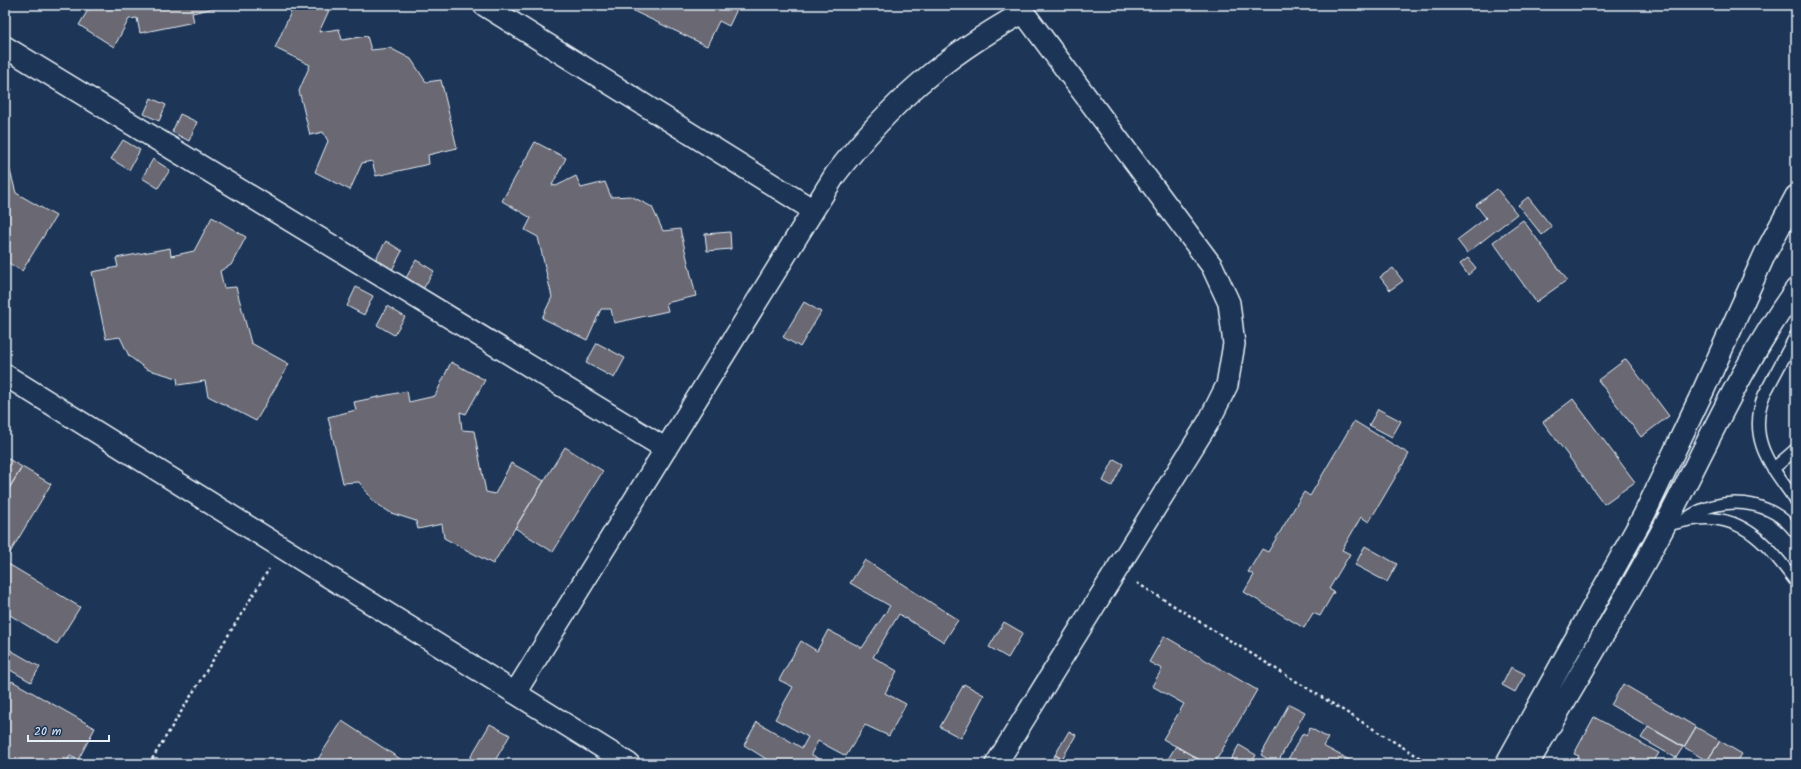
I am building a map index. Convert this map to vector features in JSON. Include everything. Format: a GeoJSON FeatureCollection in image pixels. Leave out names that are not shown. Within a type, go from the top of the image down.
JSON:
{"type":"FeatureCollection","features":[{"type":"Feature","properties":{"kind":"street"},"geometry":{"type":"LineString","coordinates":[[484,5],[813,210]]}},
{"type":"Feature","properties":{"kind":"street"},"geometry":{"type":"LineString","coordinates":[[515,693],[836,175],[861,142],[889,111],[914,87],[952,56],[1021,9],[1212,266],[1229,304],[1234,344],[1227,385],[1209,421],[996,764]]}},
{"type":"Feature","properties":{"kind":"street"},"geometry":{"type":"LineString","coordinates":[[5,47],[666,449]]}},
{"type":"Feature","properties":{"kind":"street"},"geometry":{"type":"LineString","coordinates":[[1506,764],[1644,515],[1704,389],[1765,254],[1796,196]]}},
{"type":"Feature","properties":{"kind":"street"},"geometry":{"type":"LineString","coordinates":[[1528,764],[1673,524],[1741,375],[1764,336],[1796,289]]}},
{"type":"Feature","properties":{"kind":"street"},"geometry":{"type":"LineString","coordinates":[[5,375],[628,764]]}},
{"type":"Feature","properties":{"kind":"lane"},"geometry":{"type":"LineString","coordinates":[[1796,335],[1764,395],[1758,414],[1760,443],[1773,469],[1796,501]]}},
{"type":"Feature","properties":{"kind":"lane"},"geometry":{"type":"LineString","coordinates":[[1773,469],[1796,448]]}},
{"type":"Feature","properties":{"kind":"lane"},"geometry":{"type":"LineString","coordinates":[[1673,524],[1706,507],[1732,502],[1746,503],[1759,506],[1772,512],[1783,519],[1796,533]]}},
{"type":"Feature","properties":{"kind":"lane"},"geometry":{"type":"LineString","coordinates":[[1673,524],[1698,519],[1716,520],[1733,524],[1749,531],[1763,541],[1776,554],[1796,582]]}},
{"type":"Feature","properties":{"kind":"path"},"geometry":{"type":"LineString","coordinates":[[149,764],[282,548]]}},
{"type":"Feature","properties":{"kind":"path"},"geometry":{"type":"LineString","coordinates":[[1116,570],[1430,764]]}},
{"type":"Feature","properties":{"kind":"building"},"geometry":{"type":"Polygon","coordinates":[[[91,5],[223,6],[192,13],[194,22],[140,33],[137,18],[129,19],[114,47],[79,25],[91,5]]]}},
{"type":"Feature","properties":{"kind":"building"},"geometry":{"type":"Polygon","coordinates":[[[294,5],[330,5],[331,6],[319,32],[339,29],[342,40],[367,36],[371,50],[390,48],[411,59],[426,82],[441,80],[457,148],[428,155],[429,164],[376,176],[372,161],[362,163],[350,190],[315,172],[328,141],[323,132],[310,135],[299,91],[310,65],[275,48],[294,5]]]}},
{"type":"Feature","properties":{"kind":"building"},"geometry":{"type":"Polygon","coordinates":[[[628,5],[739,5],[729,26],[719,21],[707,46],[627,8],[628,5]]]}},
{"type":"Feature","properties":{"kind":"building"},"geometry":{"type":"Polygon","coordinates":[[[5,86],[12,89],[5,102],[5,86]]]}},
{"type":"Feature","properties":{"kind":"building"},"geometry":{"type":"Polygon","coordinates":[[[151,98],[166,105],[159,121],[144,114],[151,98]]]}},
{"type":"Feature","properties":{"kind":"building"},"geometry":{"type":"Polygon","coordinates":[[[180,114],[197,122],[189,141],[172,132],[180,114]]]}},
{"type":"Feature","properties":{"kind":"building"},"geometry":{"type":"Polygon","coordinates":[[[123,140],[140,150],[129,170],[111,159],[123,140]]]}},
{"type":"Feature","properties":{"kind":"building"},"geometry":{"type":"Polygon","coordinates":[[[535,142],[566,158],[552,185],[556,186],[576,176],[581,188],[605,182],[611,197],[631,196],[652,207],[663,231],[680,229],[696,296],[666,303],[668,311],[614,323],[611,309],[601,309],[587,340],[542,318],[552,297],[538,237],[525,230],[531,218],[502,201],[535,142]]]}},
{"type":"Feature","properties":{"kind":"building"},"geometry":{"type":"Polygon","coordinates":[[[5,152],[16,193],[56,216],[22,271],[5,261],[5,152]]]}},
{"type":"Feature","properties":{"kind":"building"},"geometry":{"type":"Polygon","coordinates":[[[153,159],[170,170],[158,188],[142,178],[153,159]]]}},
{"type":"Feature","properties":{"kind":"building"},"geometry":{"type":"Polygon","coordinates":[[[1497,189],[1517,214],[1467,253],[1457,240],[1486,218],[1476,205],[1497,189]]]}},
{"type":"Feature","properties":{"kind":"building"},"geometry":{"type":"Polygon","coordinates":[[[1528,197],[1552,227],[1542,235],[1518,205],[1528,197]]]}},
{"type":"Feature","properties":{"kind":"building"},"geometry":{"type":"Polygon","coordinates":[[[212,217],[246,237],[231,265],[220,271],[224,288],[236,287],[251,343],[289,364],[256,421],[208,396],[205,381],[178,385],[177,378],[146,369],[129,356],[120,337],[106,339],[92,272],[118,267],[116,258],[170,248],[171,256],[194,251],[212,217]]]}},
{"type":"Feature","properties":{"kind":"building"},"geometry":{"type":"Polygon","coordinates":[[[1523,220],[1567,280],[1536,302],[1493,242],[1523,220]]]}},
{"type":"Feature","properties":{"kind":"building"},"geometry":{"type":"Polygon","coordinates":[[[730,232],[731,249],[707,251],[705,234],[730,232]]]}},
{"type":"Feature","properties":{"kind":"building"},"geometry":{"type":"Polygon","coordinates":[[[386,241],[402,251],[392,270],[375,260],[386,241]]]}},
{"type":"Feature","properties":{"kind":"building"},"geometry":{"type":"Polygon","coordinates":[[[1468,258],[1476,268],[1468,275],[1460,264],[1468,258]]]}},
{"type":"Feature","properties":{"kind":"building"},"geometry":{"type":"Polygon","coordinates":[[[416,260],[434,271],[423,289],[406,278],[416,260]]]}},
{"type":"Feature","properties":{"kind":"building"},"geometry":{"type":"Polygon","coordinates":[[[1393,268],[1403,281],[1390,290],[1380,277],[1393,268]]]}},
{"type":"Feature","properties":{"kind":"building"},"geometry":{"type":"Polygon","coordinates":[[[356,287],[373,296],[364,315],[347,306],[356,287]]]}},
{"type":"Feature","properties":{"kind":"building"},"geometry":{"type":"Polygon","coordinates":[[[804,302],[821,312],[800,347],[783,337],[804,302]]]}},
{"type":"Feature","properties":{"kind":"building"},"geometry":{"type":"Polygon","coordinates":[[[387,306],[405,317],[394,335],[377,325],[387,306]]]}},
{"type":"Feature","properties":{"kind":"building"},"geometry":{"type":"Polygon","coordinates":[[[597,343],[625,358],[614,378],[586,363],[597,343]]]}},
{"type":"Feature","properties":{"kind":"building"},"geometry":{"type":"Polygon","coordinates":[[[1626,359],[1669,416],[1641,437],[1598,380],[1626,359]]]}},
{"type":"Feature","properties":{"kind":"building"},"geometry":{"type":"Polygon","coordinates":[[[451,362],[485,380],[466,414],[460,412],[462,430],[474,431],[486,492],[495,494],[511,463],[544,481],[493,564],[444,538],[442,524],[418,529],[416,521],[391,513],[374,502],[359,482],[343,483],[328,417],[356,410],[354,402],[407,391],[409,402],[435,396],[451,362]]]}},
{"type":"Feature","properties":{"kind":"building"},"geometry":{"type":"Polygon","coordinates":[[[1573,399],[1635,482],[1604,504],[1543,422],[1573,399]]]}},
{"type":"Feature","properties":{"kind":"building"},"geometry":{"type":"Polygon","coordinates":[[[1378,409],[1401,421],[1392,437],[1369,425],[1378,409]]]}},
{"type":"Feature","properties":{"kind":"building"},"geometry":{"type":"Polygon","coordinates":[[[1354,421],[1409,454],[1369,522],[1361,517],[1342,550],[1350,554],[1329,589],[1334,592],[1320,616],[1313,613],[1304,628],[1244,592],[1254,575],[1248,572],[1262,549],[1268,552],[1304,492],[1310,496],[1354,421]]]}},
{"type":"Feature","properties":{"kind":"building"},"geometry":{"type":"Polygon","coordinates":[[[565,447],[603,471],[553,552],[515,528],[565,447]]]}},
{"type":"Feature","properties":{"kind":"building"},"geometry":{"type":"Polygon","coordinates":[[[5,457],[22,467],[5,495],[5,457]]]}},
{"type":"Feature","properties":{"kind":"building"},"geometry":{"type":"Polygon","coordinates":[[[1114,459],[1123,464],[1112,486],[1103,481],[1114,459]]]}},
{"type":"Feature","properties":{"kind":"building"},"geometry":{"type":"Polygon","coordinates":[[[22,467],[51,484],[5,561],[5,495],[22,467]]]}},
{"type":"Feature","properties":{"kind":"building"},"geometry":{"type":"Polygon","coordinates":[[[1796,544],[1796,554],[1791,548],[1796,544]]]}},
{"type":"Feature","properties":{"kind":"building"},"geometry":{"type":"Polygon","coordinates":[[[1365,546],[1397,564],[1387,582],[1355,565],[1365,546]]]}},
{"type":"Feature","properties":{"kind":"building"},"geometry":{"type":"Polygon","coordinates":[[[865,560],[958,620],[944,642],[899,614],[873,657],[897,671],[885,693],[906,704],[889,736],[865,725],[846,756],[818,741],[811,754],[827,764],[774,764],[744,745],[757,722],[802,748],[808,737],[775,719],[793,687],[779,680],[801,641],[817,651],[828,630],[862,648],[890,606],[850,583],[865,560]]]}},
{"type":"Feature","properties":{"kind":"building"},"geometry":{"type":"Polygon","coordinates":[[[5,562],[80,607],[57,644],[5,612],[5,562]]]}},
{"type":"Feature","properties":{"kind":"building"},"geometry":{"type":"Polygon","coordinates":[[[1004,622],[1023,633],[1008,658],[989,647],[1004,622]]]}},
{"type":"Feature","properties":{"kind":"building"},"geometry":{"type":"Polygon","coordinates":[[[1164,636],[1257,690],[1214,764],[1207,764],[1163,739],[1184,704],[1152,686],[1162,669],[1149,662],[1164,636]]]}},
{"type":"Feature","properties":{"kind":"building"},"geometry":{"type":"Polygon","coordinates":[[[5,647],[40,667],[31,682],[5,667],[5,647]]]}},
{"type":"Feature","properties":{"kind":"building"},"geometry":{"type":"Polygon","coordinates":[[[1511,667],[1525,674],[1515,692],[1502,685],[1511,667]]]}},
{"type":"Feature","properties":{"kind":"building"},"geometry":{"type":"Polygon","coordinates":[[[12,681],[95,728],[78,760],[70,756],[66,764],[5,764],[5,692],[12,681]]]}},
{"type":"Feature","properties":{"kind":"building"},"geometry":{"type":"Polygon","coordinates":[[[964,684],[984,695],[961,738],[940,727],[964,684]]]}},
{"type":"Feature","properties":{"kind":"building"},"geometry":{"type":"Polygon","coordinates":[[[1623,684],[1696,727],[1684,747],[1611,705],[1623,684]]]}},
{"type":"Feature","properties":{"kind":"building"},"geometry":{"type":"Polygon","coordinates":[[[1289,704],[1305,712],[1277,764],[1261,755],[1289,704]]]}},
{"type":"Feature","properties":{"kind":"building"},"geometry":{"type":"Polygon","coordinates":[[[1594,717],[1659,753],[1652,764],[1575,764],[1579,756],[1574,754],[1594,717]]]}},
{"type":"Feature","properties":{"kind":"building"},"geometry":{"type":"Polygon","coordinates":[[[342,721],[408,764],[315,764],[342,721]]]}},
{"type":"Feature","properties":{"kind":"building"},"geometry":{"type":"Polygon","coordinates":[[[490,724],[510,735],[493,764],[480,764],[470,758],[490,724]]]}},
{"type":"Feature","properties":{"kind":"building"},"geometry":{"type":"Polygon","coordinates":[[[1648,727],[1683,747],[1676,758],[1641,738],[1648,727]]]}},
{"type":"Feature","properties":{"kind":"building"},"geometry":{"type":"Polygon","coordinates":[[[1696,727],[1720,741],[1707,761],[1684,747],[1696,727]]]}},
{"type":"Feature","properties":{"kind":"building"},"geometry":{"type":"Polygon","coordinates":[[[1310,728],[1328,738],[1323,746],[1357,764],[1293,764],[1287,761],[1303,733],[1306,735],[1310,728]]]}},
{"type":"Feature","properties":{"kind":"building"},"geometry":{"type":"Polygon","coordinates":[[[1069,731],[1076,735],[1062,759],[1055,755],[1069,731]]]}},
{"type":"Feature","properties":{"kind":"building"},"geometry":{"type":"Polygon","coordinates":[[[1720,741],[1742,754],[1736,764],[1712,764],[1707,761],[1720,741]]]}},
{"type":"Feature","properties":{"kind":"building"},"geometry":{"type":"Polygon","coordinates":[[[1239,745],[1256,755],[1251,764],[1228,764],[1239,745]]]}},
{"type":"Feature","properties":{"kind":"building"},"geometry":{"type":"Polygon","coordinates":[[[1176,746],[1205,763],[1165,764],[1176,746]]]}},
{"type":"Feature","properties":{"kind":"building"},"geometry":{"type":"Polygon","coordinates":[[[1055,755],[1067,761],[1066,764],[1050,764],[1055,755]]]}}]}
